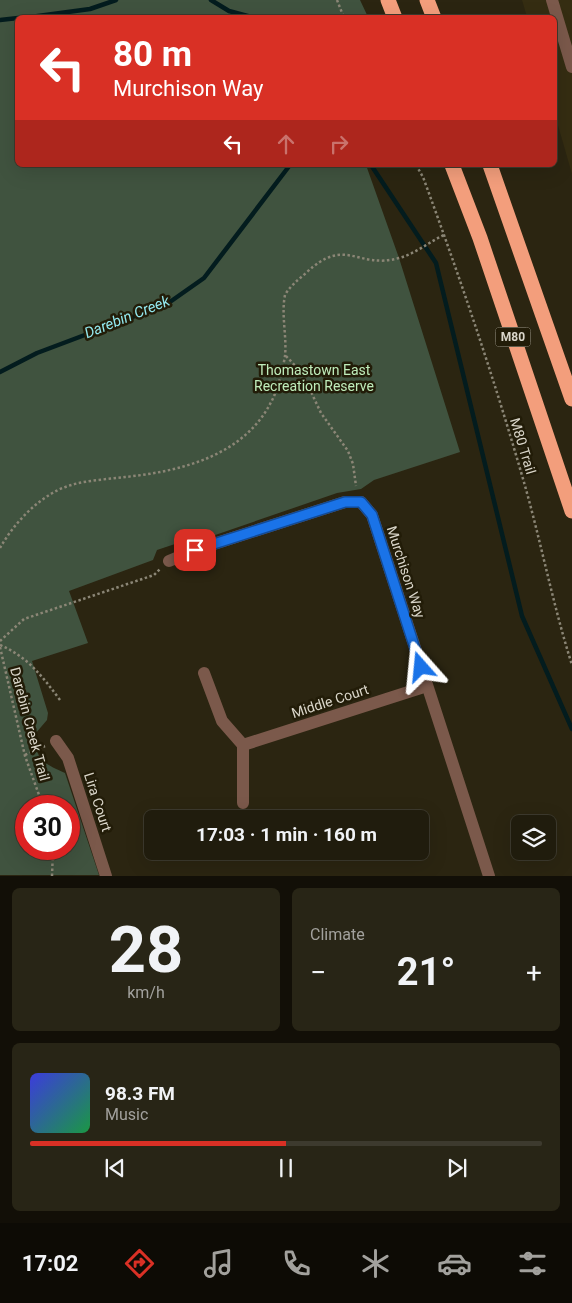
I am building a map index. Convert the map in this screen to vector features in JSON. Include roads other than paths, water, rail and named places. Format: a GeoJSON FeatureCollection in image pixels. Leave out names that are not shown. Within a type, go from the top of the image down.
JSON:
{"type":"FeatureCollection","features":[{"type":"Feature","properties":{"kind":"highway"},"geometry":{"type":"LineString","coordinates":[[388,0],[394,15]]}},
{"type":"Feature","properties":{"kind":"highway"},"geometry":{"type":"LineString","coordinates":[[427,0],[433,15]]}},
{"type":"Feature","properties":{"kind":"highway","name":"M80"},"geometry":{"type":"LineString","coordinates":[[453,167],[483,247],[572,511]]}},
{"type":"Feature","properties":{"kind":"highway","name":"M80"},"geometry":{"type":"LineString","coordinates":[[491,167],[572,399]]}},
{"type":"Feature","properties":{"kind":"street"},"geometry":{"type":"LineString","coordinates":[[552,0],[556,15]]}},
{"type":"Feature","properties":{"kind":"street"},"geometry":{"type":"LineString","coordinates":[[557,17],[572,67]]}},
{"type":"Feature","properties":{"kind":"street","name":"Murchison Way"},"geometry":{"type":"LineString","coordinates":[[169,561],[195,550],[345,502],[361,502],[372,515],[489,876]]}},
{"type":"Feature","properties":{"kind":"street"},"geometry":{"type":"LineString","coordinates":[[204,673],[222,721],[243,745],[243,803]]}},
{"type":"Feature","properties":{"kind":"street","name":"Middle Court"},"geometry":{"type":"LineString","coordinates":[[243,745],[427,686]]}},
{"type":"Feature","properties":{"kind":"street","name":"Lira Court"},"geometry":{"type":"LineString","coordinates":[[56,741],[68,758],[106,876]]}},
{"type":"Feature","properties":{"kind":"waterway","name":"Darebin Creek"},"geometry":{"type":"LineString","coordinates":[[45,15],[90,9],[116,0]]}},
{"type":"Feature","properties":{"kind":"waterway","name":"Darebin Creek"},"geometry":{"type":"LineString","coordinates":[[211,0],[229,11],[244,15]]}},
{"type":"Feature","properties":{"kind":"waterway","name":"Darebin Creek"},"geometry":{"type":"LineString","coordinates":[[0,20],[15,18]]}},
{"type":"Feature","properties":{"kind":"waterway","name":"Darebin Creek"},"geometry":{"type":"LineString","coordinates":[[0,372],[37,353],[167,304],[204,278],[288,167]]}},
{"type":"Feature","properties":{"kind":"waterway"},"geometry":{"type":"LineString","coordinates":[[372,167],[436,263],[522,616],[572,729]]}},
{"type":"Feature","properties":{"kind":"park label","name":"Thomastown East Recreation Reserve"},"geometry":{"type":"Point","coordinates":[314,378]}}]}
